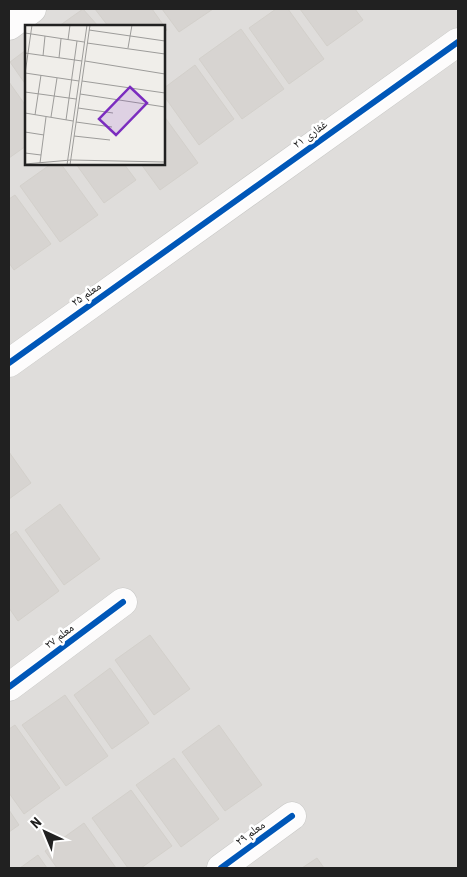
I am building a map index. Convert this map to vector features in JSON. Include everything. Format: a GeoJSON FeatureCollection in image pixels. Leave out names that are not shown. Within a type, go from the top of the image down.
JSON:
{"type":"FeatureCollection","features":[{"type":"Feature","properties":{"kind":"street","name":"غفاری ۲۱"},"geometry":{"type":"LineString","coordinates":[[176,245],[458,42]]}},
{"type":"Feature","properties":{"kind":"street","name":"معلم ۲۵"},"geometry":{"type":"LineString","coordinates":[[9,363],[176,245]]}},
{"type":"Feature","properties":{"kind":"street","name":"معلم ۲۷"},"geometry":{"type":"LineString","coordinates":[[9,687],[124,602]]}},
{"type":"Feature","properties":{"kind":"street","name":"معلم ۲۹"},"geometry":{"type":"LineString","coordinates":[[221,868],[292,816]]}},
{"type":"Feature","properties":{"kind":"shaded area"},"geometry":{"type":"Polygon","coordinates":[[[9,9],[458,9],[458,868],[9,868],[9,9]]]}},
{"type":"Feature","properties":{"kind":"building"},"geometry":{"type":"Polygon","coordinates":[[[83,9],[97,25],[60,25],[83,9]]]}},
{"type":"Feature","properties":{"kind":"building"},"geometry":{"type":"Polygon","coordinates":[[[95,9],[152,9],[163,25],[107,25],[95,9]]]}},
{"type":"Feature","properties":{"kind":"building"},"geometry":{"type":"Polygon","coordinates":[[[162,9],[213,9],[179,32],[162,9]]]}},
{"type":"Feature","properties":{"kind":"building"},"geometry":{"type":"Polygon","coordinates":[[[276,9],[288,9],[324,59],[289,84],[249,28],[276,9]]]}},
{"type":"Feature","properties":{"kind":"building"},"geometry":{"type":"Polygon","coordinates":[[[300,9],[355,9],[363,20],[327,46],[300,9]]]}},
{"type":"Feature","properties":{"kind":"building"},"geometry":{"type":"Polygon","coordinates":[[[241,29],[284,89],[242,119],[199,59],[241,29]]]}},
{"type":"Feature","properties":{"kind":"building"},"geometry":{"type":"Polygon","coordinates":[[[25,51],[25,84],[10,62],[25,51]]]}},
{"type":"Feature","properties":{"kind":"building"},"geometry":{"type":"Polygon","coordinates":[[[195,65],[234,119],[199,145],[165,97],[165,87],[195,65]]]}},
{"type":"Feature","properties":{"kind":"building"},"geometry":{"type":"Polygon","coordinates":[[[9,82],[25,105],[25,147],[9,158],[9,82]]]}},
{"type":"Feature","properties":{"kind":"building"},"geometry":{"type":"Polygon","coordinates":[[[165,117],[198,163],[160,190],[142,165],[165,165],[165,117]]]}},
{"type":"Feature","properties":{"kind":"building"},"geometry":{"type":"Polygon","coordinates":[[[50,165],[62,165],[98,215],[60,242],[20,186],[50,165]]]}},
{"type":"Feature","properties":{"kind":"building"},"geometry":{"type":"Polygon","coordinates":[[[77,165],[125,165],[136,180],[104,203],[77,165]]]}},
{"type":"Feature","properties":{"kind":"building"},"geometry":{"type":"Polygon","coordinates":[[[15,195],[51,244],[14,270],[9,263],[9,199],[15,195]]]}},
{"type":"Feature","properties":{"kind":"building"},"geometry":{"type":"Polygon","coordinates":[[[9,452],[31,483],[9,499],[9,452]]]}},
{"type":"Feature","properties":{"kind":"building"},"geometry":{"type":"Polygon","coordinates":[[[60,504],[100,559],[64,585],[25,530],[60,504]]]}},
{"type":"Feature","properties":{"kind":"building"},"geometry":{"type":"Polygon","coordinates":[[[16,531],[59,591],[18,621],[9,608],[9,536],[16,531]]]}},
{"type":"Feature","properties":{"kind":"building"},"geometry":{"type":"Polygon","coordinates":[[[150,635],[190,689],[154,715],[115,660],[150,635]]]}},
{"type":"Feature","properties":{"kind":"building"},"geometry":{"type":"Polygon","coordinates":[[[110,668],[149,723],[112,749],[74,695],[110,668]]]}},
{"type":"Feature","properties":{"kind":"building"},"geometry":{"type":"Polygon","coordinates":[[[65,695],[108,756],[66,786],[22,725],[65,695]]]}},
{"type":"Feature","properties":{"kind":"building"},"geometry":{"type":"Polygon","coordinates":[[[15,725],[60,788],[24,814],[9,793],[9,729],[15,725]]]}},
{"type":"Feature","properties":{"kind":"building"},"geometry":{"type":"Polygon","coordinates":[[[219,725],[262,785],[225,811],[182,752],[219,725]]]}},
{"type":"Feature","properties":{"kind":"building"},"geometry":{"type":"Polygon","coordinates":[[[174,758],[219,819],[181,847],[136,785],[174,758]]]}},
{"type":"Feature","properties":{"kind":"building"},"geometry":{"type":"Polygon","coordinates":[[[131,790],[172,846],[141,868],[128,868],[92,818],[131,790]]]}},
{"type":"Feature","properties":{"kind":"building"},"geometry":{"type":"Polygon","coordinates":[[[9,810],[19,825],[9,832],[9,810]]]}},
{"type":"Feature","properties":{"kind":"building"},"geometry":{"type":"Polygon","coordinates":[[[84,823],[116,868],[57,868],[45,851],[84,823]]]}},
{"type":"Feature","properties":{"kind":"building"},"geometry":{"type":"Polygon","coordinates":[[[38,855],[47,868],[20,868],[38,855]]]}},
{"type":"Feature","properties":{"kind":"building"},"geometry":{"type":"Polygon","coordinates":[[[317,858],[324,868],[302,868],[317,858]]]}},
{"type":"Feature","properties":{"kind":"cycle path"},"geometry":{"type":"LineString","coordinates":[[9,363],[458,42]]}},
{"type":"Feature","properties":{"kind":"cycle path"},"geometry":{"type":"LineString","coordinates":[[9,687],[123,602]]}},
{"type":"Feature","properties":{"kind":"cycle path"},"geometry":{"type":"LineString","coordinates":[[221,868],[292,816]]}}]}
